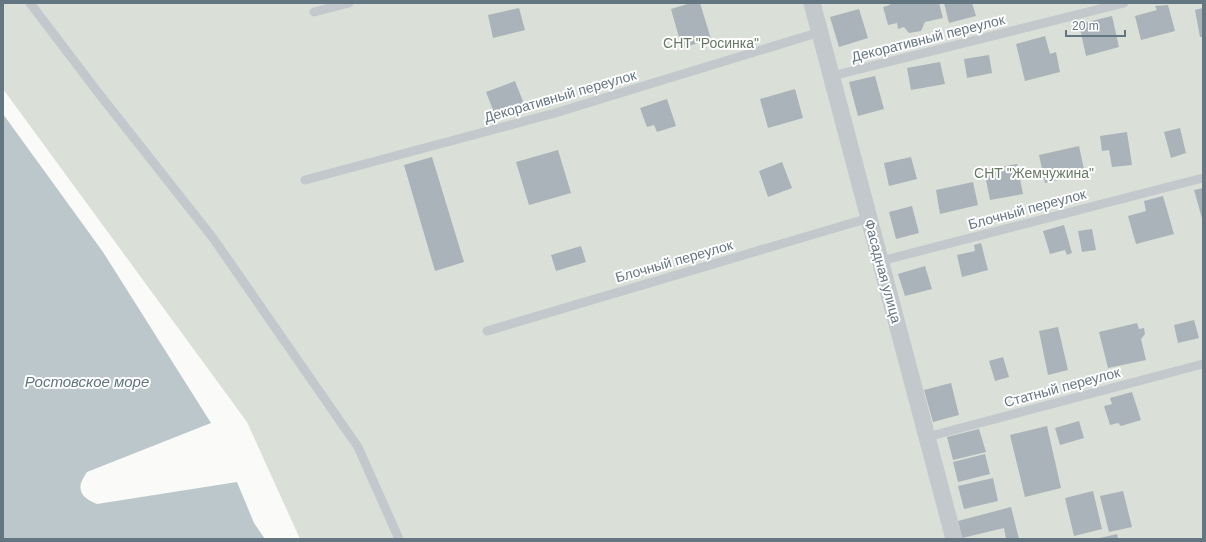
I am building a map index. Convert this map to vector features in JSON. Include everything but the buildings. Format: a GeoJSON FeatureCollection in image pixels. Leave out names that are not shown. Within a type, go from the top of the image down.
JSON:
{"type":"FeatureCollection","features":[{"type":"Feature","properties":{"kind":"street","name":"Фасадная улица"},"geometry":{"type":"LineString","coordinates":[[812,3],[954,539]]}},
{"type":"Feature","properties":{"kind":"lane"},"geometry":{"type":"LineString","coordinates":[[30,3],[100,96],[213,238],[358,447],[399,539]]}},
{"type":"Feature","properties":{"kind":"lane"},"geometry":{"type":"LineString","coordinates":[[314,12],[349,3]]}},
{"type":"Feature","properties":{"kind":"lane","name":"Декоративный переулок"},"geometry":{"type":"LineString","coordinates":[[832,76],[1124,3]]}},
{"type":"Feature","properties":{"kind":"lane","name":"Декоративный переулок"},"geometry":{"type":"LineString","coordinates":[[305,180],[554,113],[820,32]]}},
{"type":"Feature","properties":{"kind":"lane","name":"Блочный переулок"},"geometry":{"type":"LineString","coordinates":[[880,261],[1203,178]]}},
{"type":"Feature","properties":{"kind":"lane","name":"Блочный переулок"},"geometry":{"type":"LineString","coordinates":[[487,331],[869,218]]}},
{"type":"Feature","properties":{"kind":"lane","name":"Статный переулок"},"geometry":{"type":"LineString","coordinates":[[927,437],[1203,364]]}},
{"type":"Feature","properties":{"kind":"green space"},"geometry":{"type":"Polygon","coordinates":[[[3,3],[1203,3],[1203,539],[300,539],[247,422],[3,89],[3,3]]]}},
{"type":"Feature","properties":{"kind":"water","name":"Ростовское море"},"geometry":{"type":"Polygon","coordinates":[[[3,114],[103,252],[211,423],[87,472],[80,487],[82,494],[87,499],[97,504],[237,482],[254,523],[265,539],[3,539],[3,114]]]}},
{"type":"Feature","properties":{"kind":"park label","name":"СНТ \"Росинка\""},"geometry":{"type":"Point","coordinates":[711,43]}},
{"type":"Feature","properties":{"kind":"park label","name":"СНТ \"Жемчужина\""},"geometry":{"type":"Point","coordinates":[1034,173]}}]}
